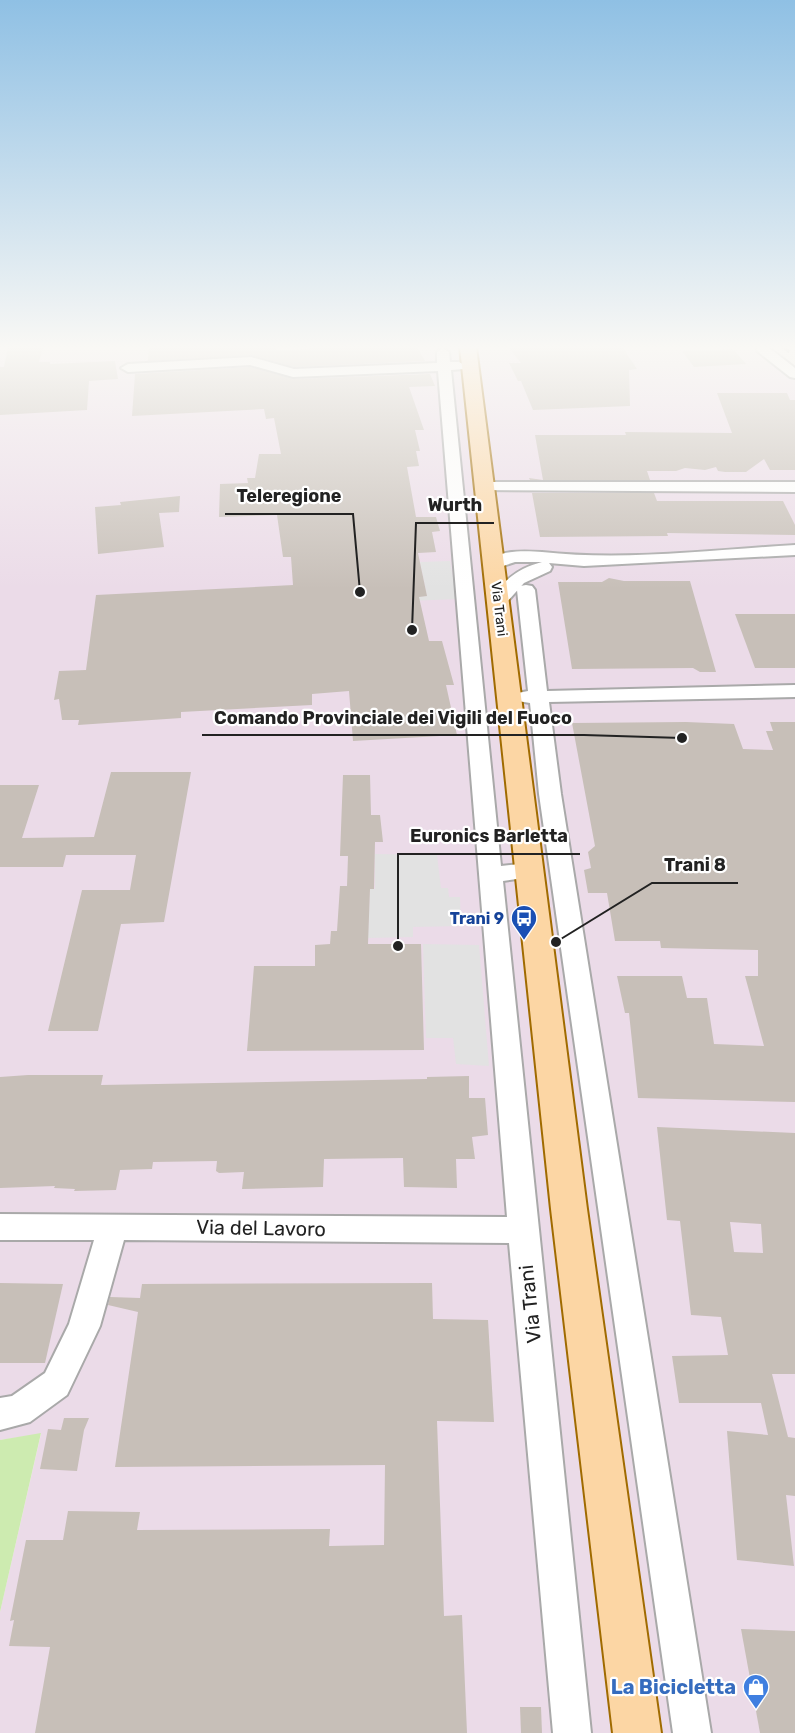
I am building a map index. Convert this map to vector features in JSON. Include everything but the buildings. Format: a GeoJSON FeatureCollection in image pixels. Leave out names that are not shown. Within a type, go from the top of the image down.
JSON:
{"type":"FeatureCollection","features":[{"type":"Feature","properties":{"kind":"main road","name":"Via Trani"},"geometry":{"type":"LineString","coordinates":[[477,428],[494,564],[490,615],[530,705],[530,871],[552,916],[569,1209],[637,1733]]}},
{"type":"Feature","properties":{"kind":"street","name":"Via Trani"},"geometry":{"type":"LineString","coordinates":[[451,428],[458,505],[490,615],[491,874],[572,1733]]}},
{"type":"Feature","properties":{"kind":"street"},"geometry":{"type":"LineString","coordinates":[[458,505],[485,495],[795,487]]}},
{"type":"Feature","properties":{"kind":"street"},"geometry":{"type":"LineString","coordinates":[[489,530],[505,544],[537,562]]}},
{"type":"Feature","properties":{"kind":"street"},"geometry":{"type":"LineString","coordinates":[[494,564],[517,570],[537,562],[795,550]]}},
{"type":"Feature","properties":{"kind":"street"},"geometry":{"type":"LineString","coordinates":[[490,615],[513,581],[537,562]]}},
{"type":"Feature","properties":{"kind":"street"},"geometry":{"type":"LineString","coordinates":[[526,590],[530,705],[795,691]]}},
{"type":"Feature","properties":{"kind":"street","name":"Via Trani"},"geometry":{"type":"LineString","coordinates":[[530,705],[550,794],[552,916],[692,1733]]}},
{"type":"Feature","properties":{"kind":"street"},"geometry":{"type":"LineString","coordinates":[[491,874],[530,871]]}},
{"type":"Feature","properties":{"kind":"street"},"geometry":{"type":"LineString","coordinates":[[0,1413],[18,1411],[56,1384],[84,1326],[113,1226]]}},
{"type":"Feature","properties":{"kind":"street","name":"Via del Lavoro"},"geometry":{"type":"LineString","coordinates":[[0,1227],[523,1230]]}},
{"type":"Feature","properties":{"kind":"shaded area"},"geometry":{"type":"Polygon","coordinates":[[[0,428],[795,428],[795,1733],[0,1733],[0,1612],[41,1434],[0,1440],[0,428]]]}},
{"type":"Feature","properties":{"kind":"shaded area"},"geometry":{"type":"Polygon","coordinates":[[[450,561],[457,599],[337,604],[337,601],[427,596],[420,562],[450,561]]]}},
{"type":"Feature","properties":{"kind":"shaded area"},"geometry":{"type":"Polygon","coordinates":[[[375,854],[437,855],[441,888],[448,888],[449,897],[460,897],[461,926],[413,927],[413,937],[368,938],[370,889],[375,889],[375,854]]]}},
{"type":"Feature","properties":{"kind":"shaded area"},"geometry":{"type":"Polygon","coordinates":[[[423,944],[479,945],[489,1066],[456,1064],[453,1038],[426,1038],[423,944]]]}},
{"type":"Feature","properties":{"kind":"green space"},"geometry":{"type":"Polygon","coordinates":[[[41,1433],[0,1612],[0,1440],[41,1433]]]}},
{"type":"Feature","properties":{"kind":"place","name":"Teleregione"},"geometry":{"type":"Point","coordinates":[360,592]}},
{"type":"Feature","properties":{"kind":"place","name":"Wurth"},"geometry":{"type":"Point","coordinates":[412,630]}},
{"type":"Feature","properties":{"kind":"place","name":"Comando Provinciale dei Vigili del Fuoco"},"geometry":{"type":"Point","coordinates":[682,738]}},
{"type":"Feature","properties":{"kind":"place","name":"Trani 9"},"geometry":{"type":"Point","coordinates":[524,941]}},
{"type":"Feature","properties":{"kind":"place","name":"Trani 8"},"geometry":{"type":"Point","coordinates":[556,942]}},
{"type":"Feature","properties":{"kind":"place","name":"Euronics Barletta"},"geometry":{"type":"Point","coordinates":[398,946]}},
{"type":"Feature","properties":{"kind":"place","name":"La Bicicletta"},"geometry":{"type":"Point","coordinates":[756,1710]}}]}
